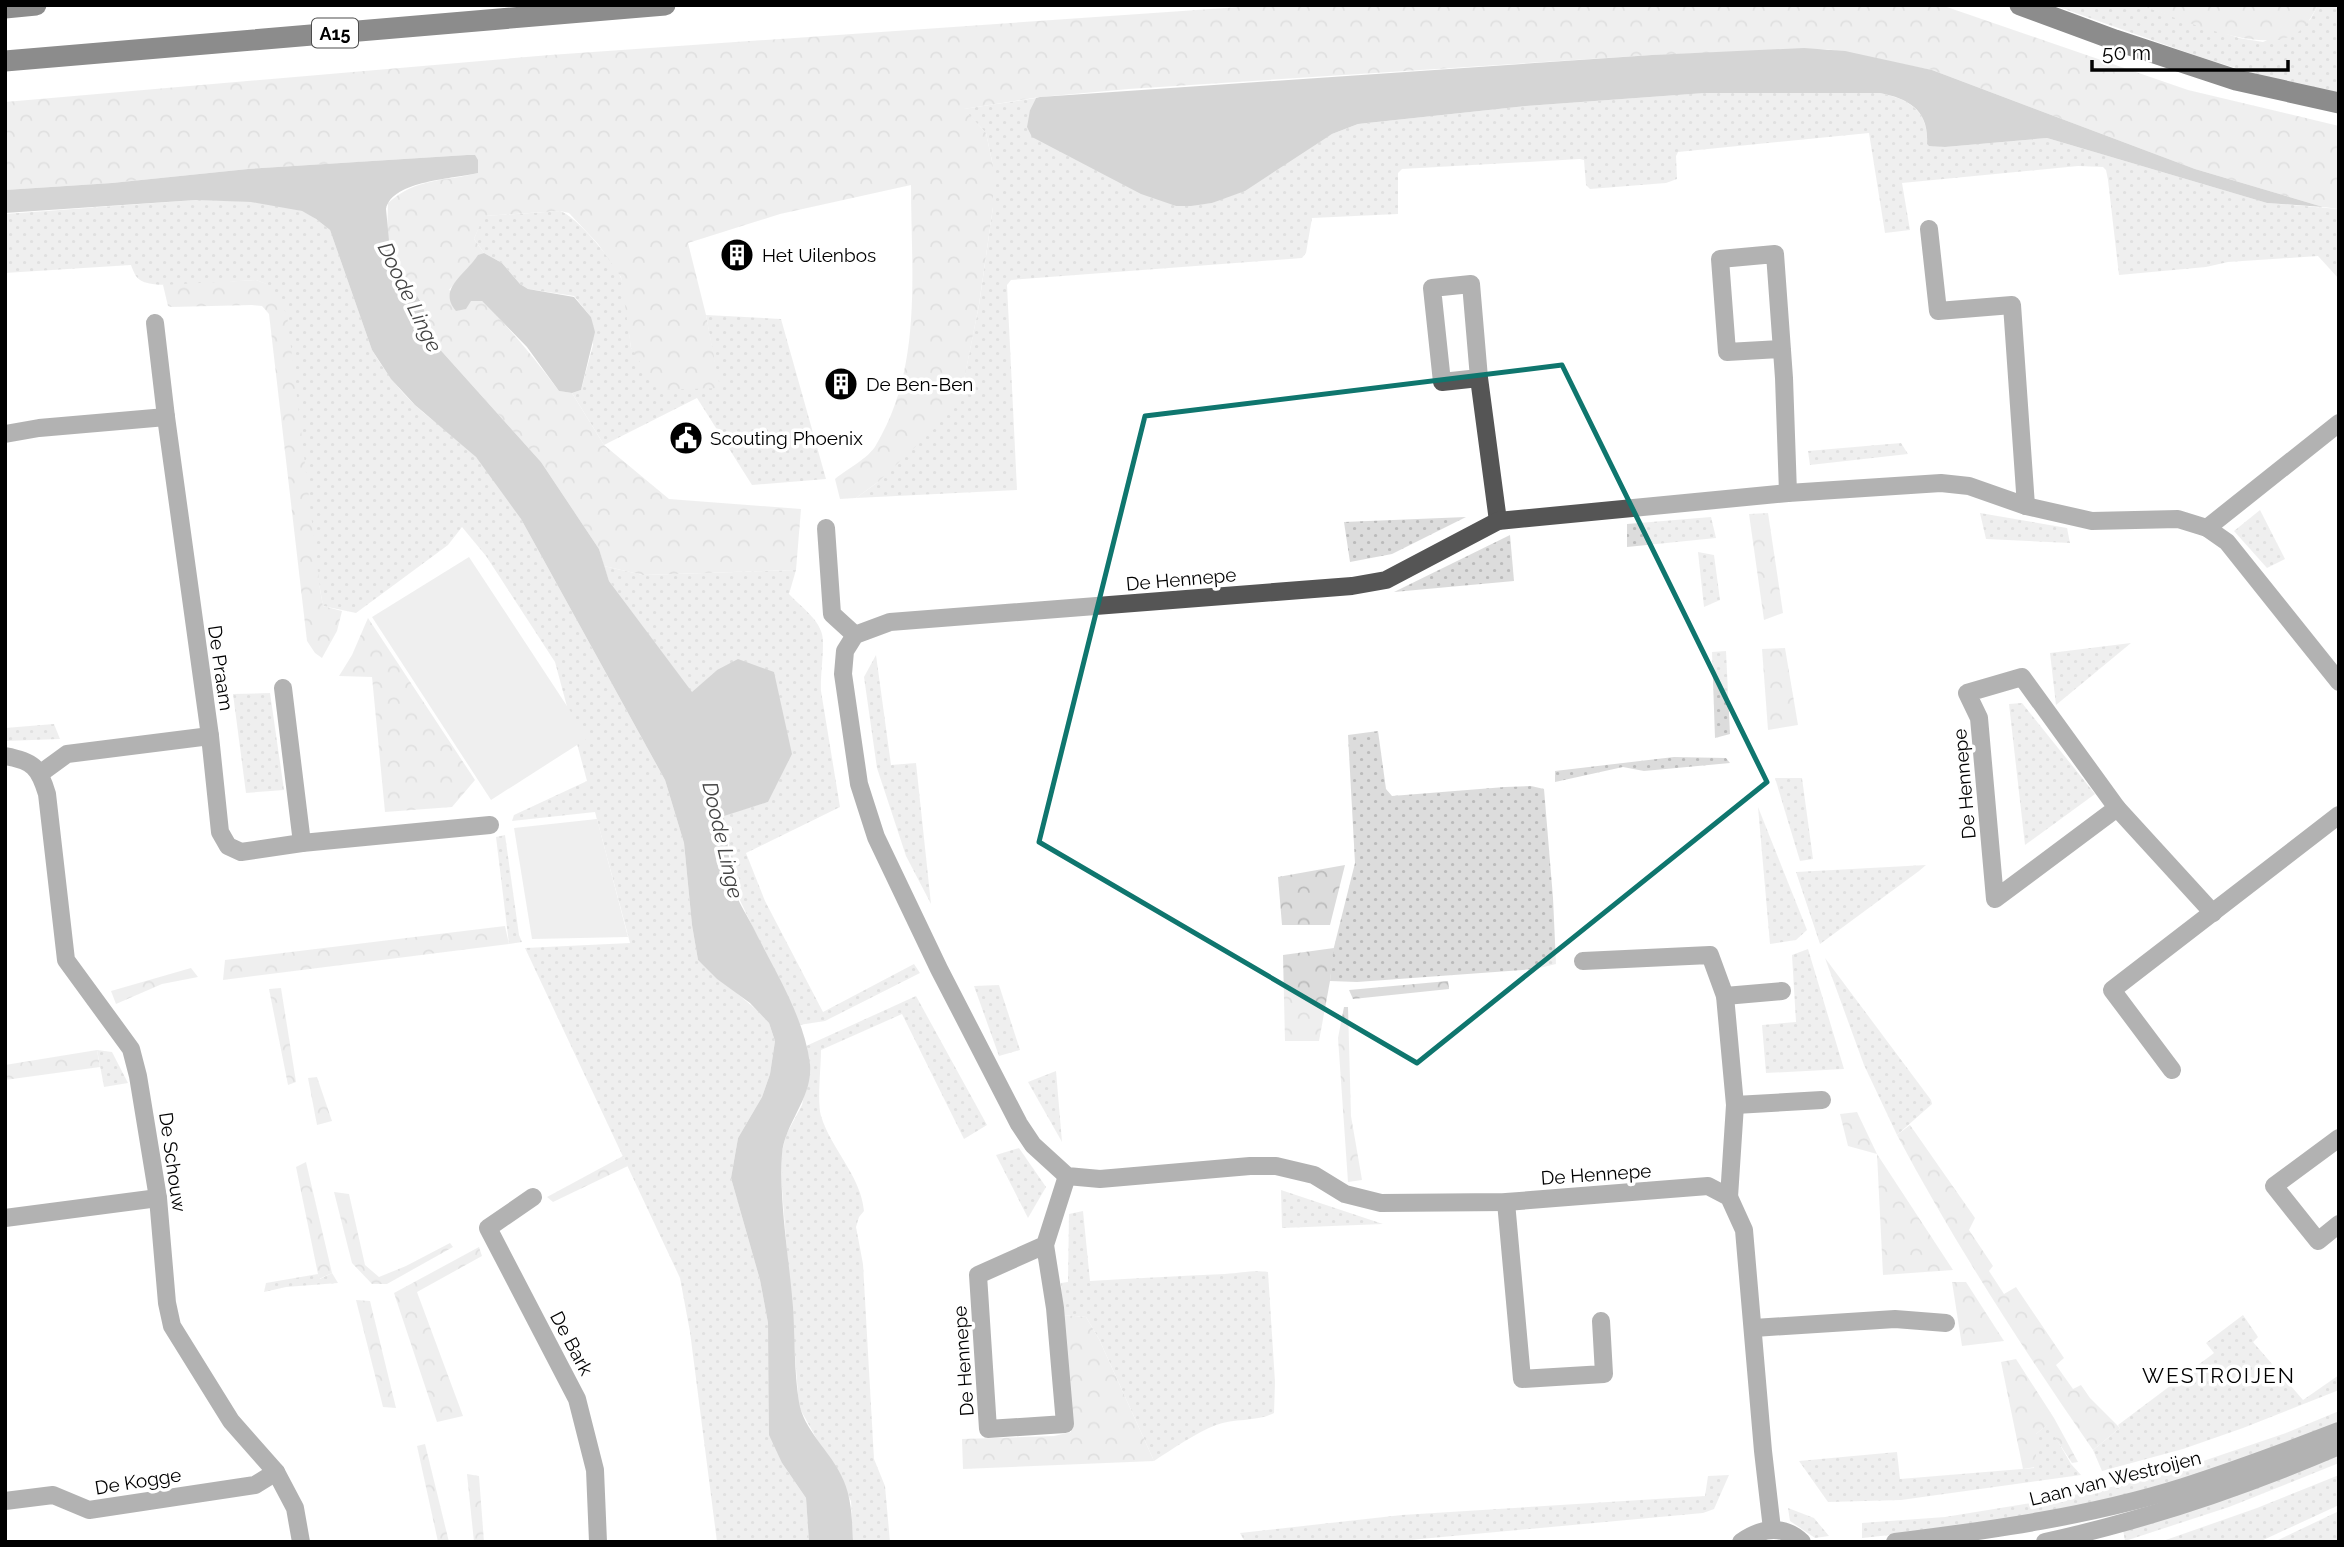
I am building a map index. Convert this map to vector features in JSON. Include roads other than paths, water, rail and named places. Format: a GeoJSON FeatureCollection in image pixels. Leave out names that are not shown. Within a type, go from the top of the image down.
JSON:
{"type":"FeatureCollection","features":[{"type":"Feature","properties":{"kind":"highway"},"geometry":{"type":"LineString","coordinates":[[5,8],[36,5]]}},
{"type":"Feature","properties":{"kind":"highway","name":"A15"},"geometry":{"type":"LineString","coordinates":[[5,61],[664,5]]}},
{"type":"Feature","properties":{"kind":"highway"},"geometry":{"type":"LineString","coordinates":[[2020,5],[2115,40],[2236,79],[2339,103]]}},
{"type":"Feature","properties":{"kind":"street"},"geometry":{"type":"LineString","coordinates":[[1929,229],[1938,310],[2012,305],[2026,506]]}},
{"type":"Feature","properties":{"kind":"street"},"geometry":{"type":"LineString","coordinates":[[1782,349],[1727,352],[1720,259],[1775,254],[1782,349],[1788,493]]}},
{"type":"Feature","properties":{"kind":"street"},"geometry":{"type":"LineString","coordinates":[[1479,378],[1442,382],[1432,288],[1471,284],[1479,378],[1498,522]]}},
{"type":"Feature","properties":{"kind":"street","name":"De Praam"},"geometry":{"type":"LineString","coordinates":[[155,323],[220,832],[228,846],[241,852],[302,843],[490,825]]}},
{"type":"Feature","properties":{"kind":"street"},"geometry":{"type":"LineString","coordinates":[[5,434],[39,428],[166,418]]}},
{"type":"Feature","properties":{"kind":"street"},"geometry":{"type":"LineString","coordinates":[[2207,528],[2339,423]]}},
{"type":"Feature","properties":{"kind":"street","name":"De Hennepe"},"geometry":{"type":"LineString","coordinates":[[855,635],[890,622],[1386,580],[1498,522],[1788,493],[1941,482],[1969,486],[2026,506],[2092,522],[2178,519],[2207,528],[2227,542],[2339,682]]}},
{"type":"Feature","properties":{"kind":"street"},"geometry":{"type":"LineString","coordinates":[[826,528],[832,614],[855,635],[845,651],[843,674],[859,784],[876,837],[939,969],[1019,1124],[1033,1145],[1067,1176]]}},
{"type":"Feature","properties":{"kind":"street","name":"De Hennepe"},"geometry":{"type":"LineString","coordinates":[[2117,808],[1995,899],[1979,718],[1967,693],[2022,677],[2117,808],[2213,913]]}},
{"type":"Feature","properties":{"kind":"street"},"geometry":{"type":"LineString","coordinates":[[283,688],[302,843]]}},
{"type":"Feature","properties":{"kind":"street"},"geometry":{"type":"LineString","coordinates":[[5,756],[25,760],[41,773],[67,754],[209,736]]}},
{"type":"Feature","properties":{"kind":"street","name":"De Schouw"},"geometry":{"type":"LineString","coordinates":[[41,773],[47,794],[66,960],[131,1049],[146,1115],[158,1198],[167,1304],[172,1326],[231,1421],[276,1472],[295,1508],[301,1542]]}},
{"type":"Feature","properties":{"kind":"street"},"geometry":{"type":"LineString","coordinates":[[2172,1070],[2112,990],[2339,815]]}},
{"type":"Feature","properties":{"kind":"street"},"geometry":{"type":"LineString","coordinates":[[1583,961],[1710,956],[1725,996],[1735,1105],[1729,1196],[1744,1230],[1772,1529]]}},
{"type":"Feature","properties":{"kind":"street"},"geometry":{"type":"LineString","coordinates":[[1725,996],[1782,991]]}},
{"type":"Feature","properties":{"kind":"street"},"geometry":{"type":"LineString","coordinates":[[1735,1105],[1822,1100]]}},
{"type":"Feature","properties":{"kind":"street"},"geometry":{"type":"LineString","coordinates":[[2339,1138],[2274,1186],[2318,1241],[2339,1224]]}},
{"type":"Feature","properties":{"kind":"street","name":"De Hennepe"},"geometry":{"type":"LineString","coordinates":[[1045,1245],[978,1275],[988,1429],[1065,1424],[1055,1308],[1045,1245],[1067,1176],[1100,1179],[1276,1166],[1314,1175],[1345,1194],[1381,1203],[1506,1202],[1708,1186],[1729,1196]]}},
{"type":"Feature","properties":{"kind":"street","name":"De Bark"},"geometry":{"type":"LineString","coordinates":[[533,1196],[488,1228],[578,1399],[595,1470],[598,1542]]}},
{"type":"Feature","properties":{"kind":"street"},"geometry":{"type":"LineString","coordinates":[[5,1219],[158,1198]]}},
{"type":"Feature","properties":{"kind":"street"},"geometry":{"type":"LineString","coordinates":[[1506,1202],[1522,1380],[1604,1374],[1601,1321]]}},
{"type":"Feature","properties":{"kind":"street"},"geometry":{"type":"LineString","coordinates":[[1754,1328],[1895,1319],[1946,1323]]}},
{"type":"Feature","properties":{"kind":"street","name":"Laan van Westroijen"},"geometry":{"type":"LineString","coordinates":[[1895,1542],[2109,1506],[2181,1487],[2339,1431]]}},
{"type":"Feature","properties":{"kind":"street"},"geometry":{"type":"LineString","coordinates":[[2045,1542],[2114,1527],[2193,1503],[2275,1474],[2339,1446]]}},
{"type":"Feature","properties":{"kind":"street","name":"De Kogge"},"geometry":{"type":"LineString","coordinates":[[5,1501],[53,1495],[89,1510],[255,1485],[276,1472]]}},
{"type":"Feature","properties":{"kind":"street"},"geometry":{"type":"LineString","coordinates":[[1741,1542],[1754,1533],[1772,1529],[1787,1531],[1802,1542]]}},
{"type":"Feature","properties":{"kind":"water"},"geometry":{"type":"Polygon","coordinates":[[[1804,48],[1845,51],[1932,70],[2195,169],[2323,207],[2267,203],[2047,138],[1929,146],[1925,123],[1915,108],[1900,99],[1880,93],[1705,93],[1526,106],[1358,124],[1332,134],[1245,191],[1212,203],[1191,206],[1176,206],[1141,194],[1032,137],[1027,127],[1030,110],[1036,98],[1040,97],[1652,55],[1804,48]]]}},
{"type":"Feature","properties":{"kind":"water","name":"Doode Linge"},"geometry":{"type":"Polygon","coordinates":[[[475,155],[478,160],[478,173],[412,186],[391,199],[386,209],[390,251],[422,304],[436,345],[541,462],[599,549],[609,581],[692,692],[717,670],[738,659],[774,672],[792,754],[768,802],[724,816],[736,894],[795,1011],[807,1046],[810,1076],[784,1142],[782,1154],[782,1192],[793,1307],[796,1378],[801,1412],[845,1483],[851,1508],[853,1542],[809,1542],[806,1498],[782,1463],[769,1435],[768,1323],[760,1280],[731,1178],[738,1138],[762,1097],[770,1074],[775,1041],[769,1023],[750,1003],[717,979],[698,960],[684,843],[665,780],[521,519],[476,457],[415,405],[391,379],[372,350],[330,230],[316,219],[302,211],[251,202],[196,200],[5,213],[5,190],[112,183],[248,169],[475,155]]]}},
{"type":"Feature","properties":{"kind":"water"},"geometry":{"type":"Polygon","coordinates":[[[484,253],[502,263],[520,284],[528,289],[574,297],[591,317],[595,332],[581,390],[572,393],[559,391],[527,347],[482,301],[471,301],[466,309],[456,311],[451,303],[451,289],[478,255],[484,253]]]}},
{"type":"Feature","properties":{"kind":"place","name":"Het Uilenbos"},"geometry":{"type":"Point","coordinates":[737,255]}},
{"type":"Feature","properties":{"kind":"place","name":"De Ben-Ben"},"geometry":{"type":"Point","coordinates":[841,384]}},
{"type":"Feature","properties":{"kind":"place","name":"Scouting Phoenix"},"geometry":{"type":"Point","coordinates":[686,438]}},
{"type":"Feature","properties":{"kind":"district","name":"WESTROIJEN"},"geometry":{"type":"Point","coordinates":[2219,1375]}}]}
